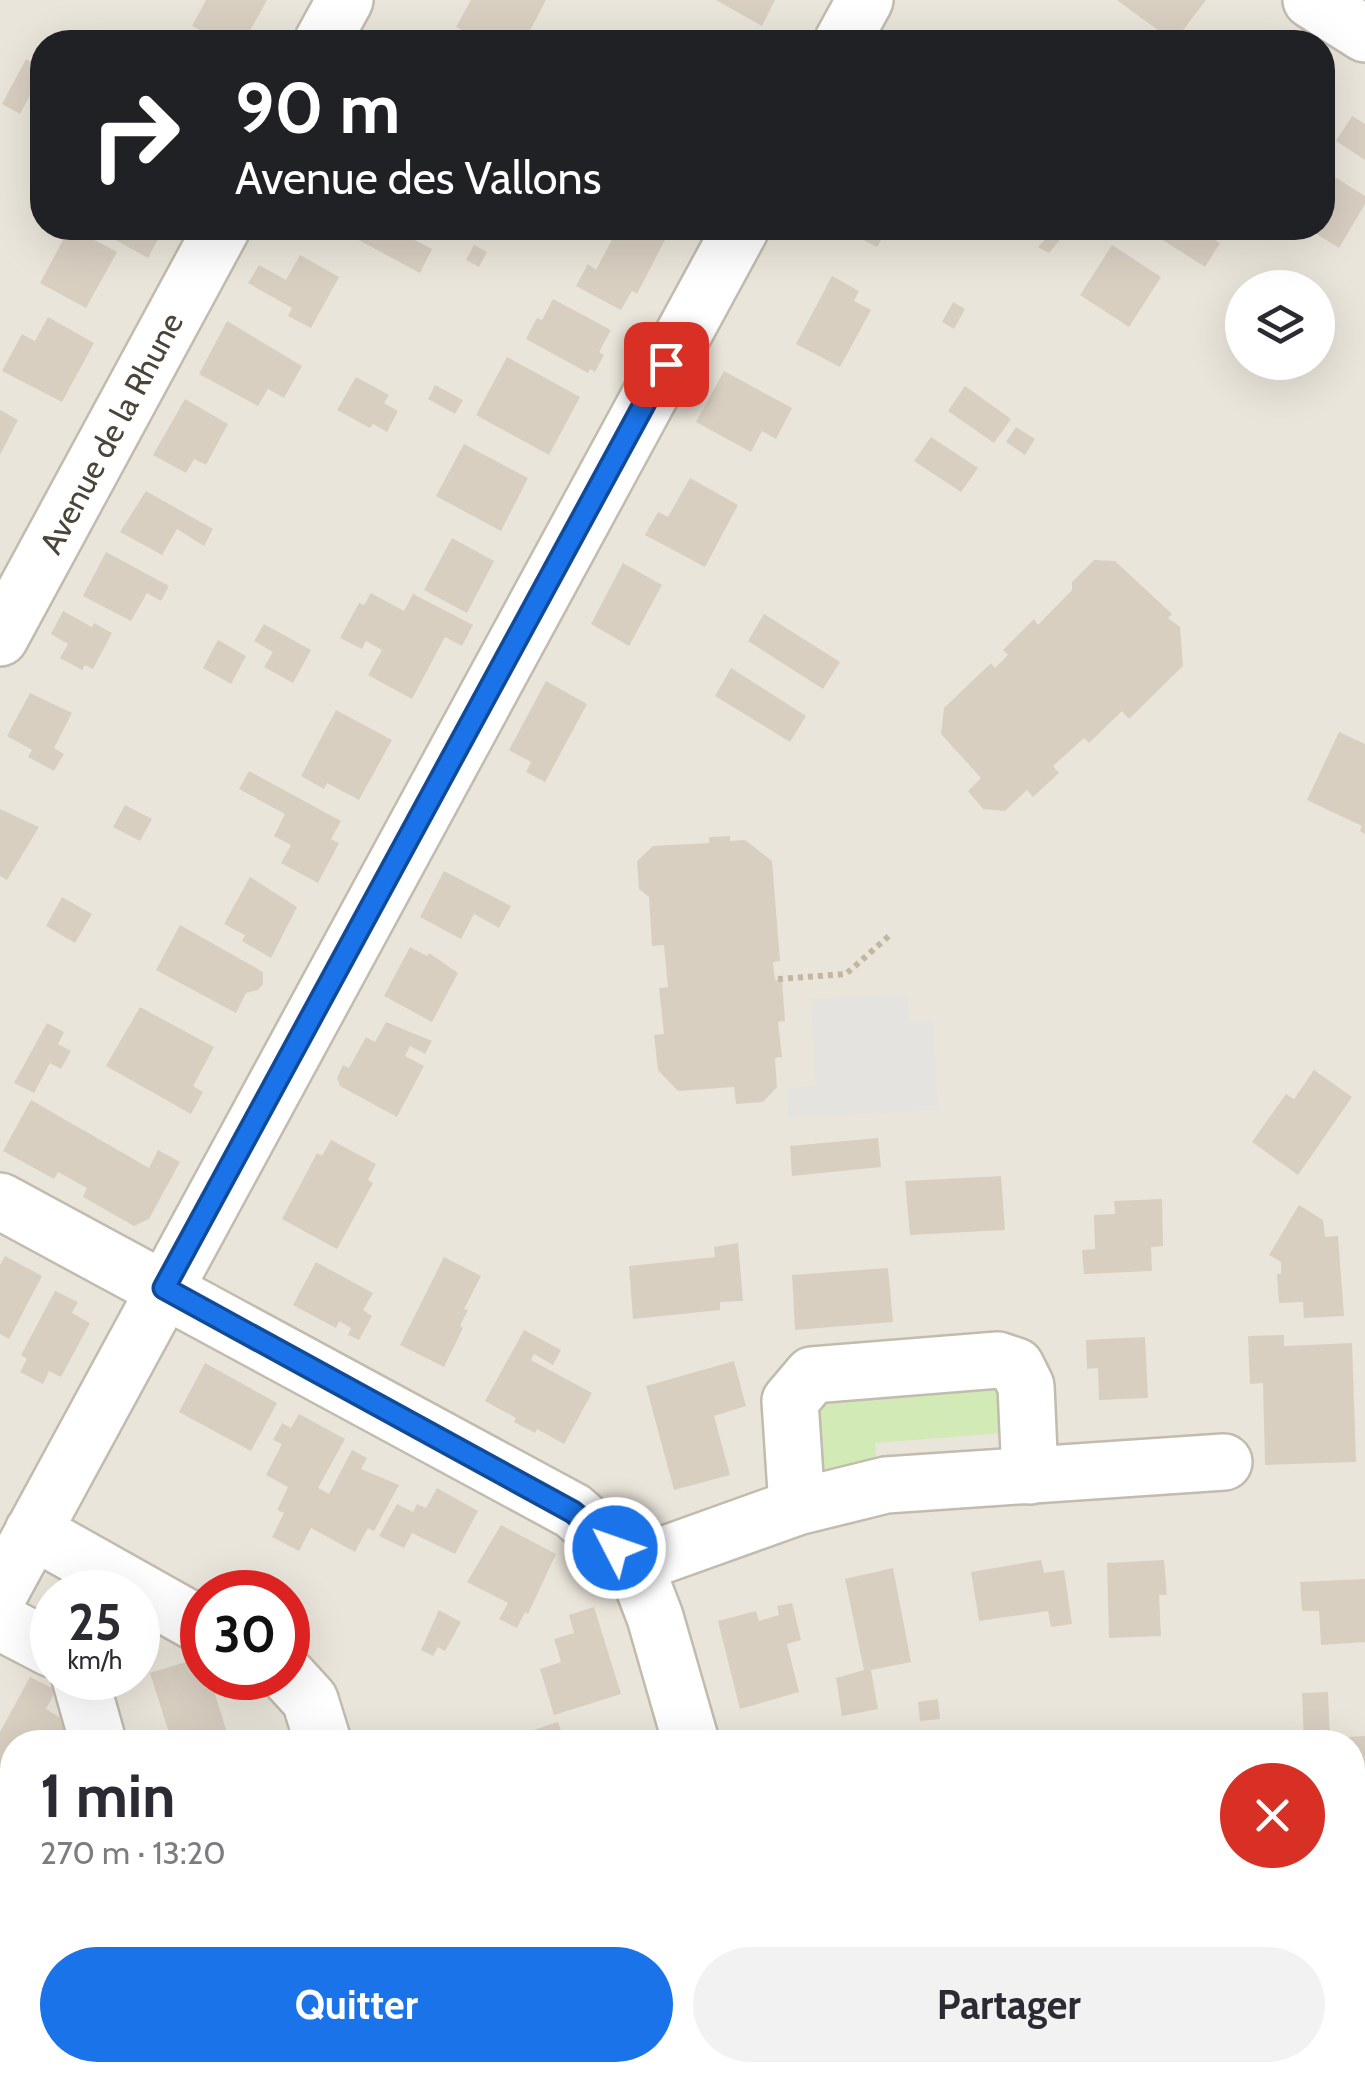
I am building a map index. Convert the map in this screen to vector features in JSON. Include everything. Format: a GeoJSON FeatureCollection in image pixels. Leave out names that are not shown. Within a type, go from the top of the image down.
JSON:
{"type":"FeatureCollection","features":[{"type":"Feature","properties":{"kind":"street"},"geometry":{"type":"LineString","coordinates":[[329,30],[346,0]]}},
{"type":"Feature","properties":{"kind":"street"},"geometry":{"type":"LineString","coordinates":[[849,30],[865,0]]}},
{"type":"Feature","properties":{"kind":"street"},"geometry":{"type":"LineString","coordinates":[[1312,0],[1365,34]]}},
{"type":"Feature","properties":{"kind":"street","name":"Avenue de la Rhune"},"geometry":{"type":"LineString","coordinates":[[0,638],[216,240]]}},
{"type":"Feature","properties":{"kind":"street"},"geometry":{"type":"LineString","coordinates":[[0,1594],[734,240]]}},
{"type":"Feature","properties":{"kind":"street"},"geometry":{"type":"LineString","coordinates":[[0,1200],[573,1512],[636,1566],[688,1730]]}},
{"type":"Feature","properties":{"kind":"street"},"geometry":{"type":"LineString","coordinates":[[797,1507],[790,1401],[812,1375],[998,1360],[1016,1366],[1026,1386],[1030,1476]]}},
{"type":"Feature","properties":{"kind":"street"},"geometry":{"type":"LineString","coordinates":[[636,1566],[797,1507],[886,1485],[1224,1462]]}},
{"type":"Feature","properties":{"kind":"street"},"geometry":{"type":"LineString","coordinates":[[34,1532],[180,1614]]}},
{"type":"Feature","properties":{"kind":"street"},"geometry":{"type":"LineString","coordinates":[[0,1622],[30,1638]]}},
{"type":"Feature","properties":{"kind":"street"},"geometry":{"type":"LineString","coordinates":[[86,1700],[95,1730]]}},
{"type":"Feature","properties":{"kind":"street"},"geometry":{"type":"LineString","coordinates":[[310,1700],[319,1730]]}},
{"type":"Feature","properties":{"kind":"path"},"geometry":{"type":"LineString","coordinates":[[778,979],[846,974],[890,935]]}},
{"type":"Feature","properties":{"kind":"shaded area"},"geometry":{"type":"Polygon","coordinates":[[[0,0],[1365,0],[1365,1730],[0,1730],[0,0]]]}},
{"type":"Feature","properties":{"kind":"shaded area"},"geometry":{"type":"Polygon","coordinates":[[[908,995],[909,1022],[933,1022],[938,1110],[788,1117],[787,1088],[815,1086],[811,999],[908,995]]]}},
{"type":"Feature","properties":{"kind":"green space"},"geometry":{"type":"Polygon","coordinates":[[[996,1372],[1016,1432],[875,1443],[877,1471],[818,1475],[818,1392],[996,1372]]]}},
{"type":"Feature","properties":{"kind":"building"},"geometry":{"type":"Polygon","coordinates":[[[206,0],[267,0],[251,30],[200,30],[192,26],[206,0]]]}},
{"type":"Feature","properties":{"kind":"building"},"geometry":{"type":"Polygon","coordinates":[[[471,0],[546,0],[530,30],[456,27],[471,0]]]}},
{"type":"Feature","properties":{"kind":"building"},"geometry":{"type":"Polygon","coordinates":[[[716,0],[775,0],[762,26],[716,0]]]}},
{"type":"Feature","properties":{"kind":"building"},"geometry":{"type":"Polygon","coordinates":[[[1117,0],[1206,0],[1183,30],[1158,30],[1117,0]]]}},
{"type":"Feature","properties":{"kind":"building"},"geometry":{"type":"Polygon","coordinates":[[[26,59],[30,61],[30,95],[20,114],[2,104],[26,59]]]}},
{"type":"Feature","properties":{"kind":"building"},"geometry":{"type":"Polygon","coordinates":[[[1352,116],[1365,124],[1365,160],[1336,141],[1352,116]]]}},
{"type":"Feature","properties":{"kind":"building"},"geometry":{"type":"Polygon","coordinates":[[[1335,177],[1365,196],[1365,204],[1339,248],[1326,240],[1335,240],[1335,177]]]}},
{"type":"Feature","properties":{"kind":"building"},"geometry":{"type":"Polygon","coordinates":[[[63,240],[94,240],[117,252],[86,308],[40,283],[63,240]]]}},
{"type":"Feature","properties":{"kind":"building"},"geometry":{"type":"Polygon","coordinates":[[[115,240],[158,240],[148,258],[115,240]]]}},
{"type":"Feature","properties":{"kind":"building"},"geometry":{"type":"Polygon","coordinates":[[[359,240],[415,240],[432,249],[420,273],[359,240]]]}},
{"type":"Feature","properties":{"kind":"building"},"geometry":{"type":"Polygon","coordinates":[[[612,240],[665,240],[637,294],[632,291],[621,310],[576,286],[588,264],[596,270],[612,240]]]}},
{"type":"Feature","properties":{"kind":"building"},"geometry":{"type":"Polygon","coordinates":[[[1044,240],[1060,240],[1049,253],[1038,247],[1044,240]]]}},
{"type":"Feature","properties":{"kind":"building"},"geometry":{"type":"Polygon","coordinates":[[[1163,240],[1220,243],[1205,267],[1163,240]]]}},
{"type":"Feature","properties":{"kind":"building"},"geometry":{"type":"Polygon","coordinates":[[[474,245],[487,252],[479,267],[466,260],[474,245]]]}},
{"type":"Feature","properties":{"kind":"building"},"geometry":{"type":"Polygon","coordinates":[[[1112,245],[1161,277],[1129,327],[1080,295],[1112,245]]]}},
{"type":"Feature","properties":{"kind":"building"},"geometry":{"type":"Polygon","coordinates":[[[300,255],[339,277],[311,328],[288,316],[292,308],[248,283],[259,265],[286,280],[300,255]]]}},
{"type":"Feature","properties":{"kind":"building"},"geometry":{"type":"Polygon","coordinates":[[[832,276],[859,291],[854,301],[871,310],[840,367],[796,344],[832,276]]]}},
{"type":"Feature","properties":{"kind":"building"},"geometry":{"type":"Polygon","coordinates":[[[553,299],[611,330],[599,352],[604,355],[595,372],[590,369],[588,373],[526,339],[553,299]]]}},
{"type":"Feature","properties":{"kind":"building"},"geometry":{"type":"Polygon","coordinates":[[[953,302],[965,309],[954,329],[942,322],[953,302]]]}},
{"type":"Feature","properties":{"kind":"building"},"geometry":{"type":"Polygon","coordinates":[[[48,317],[94,343],[62,402],[2,371],[22,334],[35,341],[48,317]]]}},
{"type":"Feature","properties":{"kind":"building"},"geometry":{"type":"Polygon","coordinates":[[[227,321],[302,366],[284,398],[268,389],[258,406],[199,374],[227,321]]]}},
{"type":"Feature","properties":{"kind":"building"},"geometry":{"type":"Polygon","coordinates":[[[507,357],[580,397],[549,455],[476,415],[507,357]]]}},
{"type":"Feature","properties":{"kind":"building"},"geometry":{"type":"Polygon","coordinates":[[[724,371],[792,408],[776,439],[762,431],[751,452],[696,422],[724,371]]]}},
{"type":"Feature","properties":{"kind":"building"},"geometry":{"type":"Polygon","coordinates":[[[356,377],[389,395],[384,403],[398,411],[387,432],[373,424],[370,428],[337,410],[356,377]]]}},
{"type":"Feature","properties":{"kind":"building"},"geometry":{"type":"Polygon","coordinates":[[[435,385],[463,400],[455,414],[428,399],[435,385]]]}},
{"type":"Feature","properties":{"kind":"building"},"geometry":{"type":"Polygon","coordinates":[[[965,386],[1011,419],[994,443],[948,411],[965,386]]]}},
{"type":"Feature","properties":{"kind":"building"},"geometry":{"type":"Polygon","coordinates":[[[185,399],[228,424],[206,465],[194,459],[186,473],[153,455],[185,399]]]}},
{"type":"Feature","properties":{"kind":"building"},"geometry":{"type":"Polygon","coordinates":[[[0,410],[18,420],[0,455],[0,410]]]}},
{"type":"Feature","properties":{"kind":"building"},"geometry":{"type":"Polygon","coordinates":[[[1016,427],[1035,439],[1025,455],[1006,442],[1016,427]]]}},
{"type":"Feature","properties":{"kind":"building"},"geometry":{"type":"Polygon","coordinates":[[[931,437],[978,468],[961,492],[914,461],[931,437]]]}},
{"type":"Feature","properties":{"kind":"building"},"geometry":{"type":"Polygon","coordinates":[[[464,444],[528,478],[501,531],[436,496],[464,444]]]}},
{"type":"Feature","properties":{"kind":"building"},"geometry":{"type":"Polygon","coordinates":[[[690,478],[738,505],[705,567],[645,535],[658,512],[668,517],[690,478]]]}},
{"type":"Feature","properties":{"kind":"building"},"geometry":{"type":"Polygon","coordinates":[[[146,491],[213,529],[204,546],[177,529],[162,555],[120,532],[146,491]]]}},
{"type":"Feature","properties":{"kind":"building"},"geometry":{"type":"Polygon","coordinates":[[[452,538],[494,561],[467,613],[424,590],[452,538]]]}},
{"type":"Feature","properties":{"kind":"building"},"geometry":{"type":"Polygon","coordinates":[[[106,552],[169,586],[161,601],[147,593],[131,621],[83,596],[106,552]]]}},
{"type":"Feature","properties":{"kind":"building"},"geometry":{"type":"Polygon","coordinates":[[[1094,560],[1115,561],[1172,614],[1168,618],[1180,627],[1183,666],[1129,719],[1122,711],[1089,743],[1084,738],[1053,766],[1059,773],[1033,797],[1027,790],[1005,811],[983,809],[968,791],[981,778],[941,734],[944,708],[991,663],[995,668],[1008,655],[1003,650],[1034,619],[1038,625],[1094,560]]]}},
{"type":"Feature","properties":{"kind":"building"},"geometry":{"type":"Polygon","coordinates":[[[623,563],[662,585],[629,646],[591,624],[623,563]]]}},
{"type":"Feature","properties":{"kind":"building"},"geometry":{"type":"Polygon","coordinates":[[[371,593],[404,611],[413,594],[473,625],[462,646],[445,637],[412,699],[368,675],[382,650],[366,641],[362,649],[340,638],[359,603],[364,605],[371,593]]]}},
{"type":"Feature","properties":{"kind":"building"},"geometry":{"type":"Polygon","coordinates":[[[63,611],[112,633],[93,669],[85,665],[82,670],[60,658],[68,644],[51,634],[63,611]]]}},
{"type":"Feature","properties":{"kind":"building"},"geometry":{"type":"Polygon","coordinates":[[[764,614],[840,662],[823,689],[748,641],[764,614]]]}},
{"type":"Feature","properties":{"kind":"building"},"geometry":{"type":"Polygon","coordinates":[[[264,624],[311,650],[293,683],[264,667],[273,652],[254,641],[264,624]]]}},
{"type":"Feature","properties":{"kind":"building"},"geometry":{"type":"Polygon","coordinates":[[[218,640],[246,656],[231,684],[203,668],[218,640]]]}},
{"type":"Feature","properties":{"kind":"building"},"geometry":{"type":"Polygon","coordinates":[[[731,668],[806,716],[790,742],[715,696],[731,668]]]}},
{"type":"Feature","properties":{"kind":"building"},"geometry":{"type":"Polygon","coordinates":[[[546,681],[587,704],[545,782],[526,772],[531,762],[509,750],[546,681]]]}},
{"type":"Feature","properties":{"kind":"building"},"geometry":{"type":"Polygon","coordinates":[[[30,693],[72,713],[54,748],[64,754],[54,771],[28,757],[32,750],[7,736],[30,693]]]}},
{"type":"Feature","properties":{"kind":"building"},"geometry":{"type":"Polygon","coordinates":[[[336,710],[392,740],[359,800],[327,783],[324,789],[301,776],[336,710]]]}},
{"type":"Feature","properties":{"kind":"building"},"geometry":{"type":"Polygon","coordinates":[[[1339,732],[1365,744],[1365,834],[1360,831],[1362,826],[1307,800],[1339,732]]]}},
{"type":"Feature","properties":{"kind":"building"},"geometry":{"type":"Polygon","coordinates":[[[249,771],[341,821],[331,839],[339,843],[318,883],[281,863],[291,845],[274,836],[285,814],[239,789],[249,771]]]}},
{"type":"Feature","properties":{"kind":"building"},"geometry":{"type":"Polygon","coordinates":[[[125,805],[152,819],[140,841],[113,827],[125,805]]]}},
{"type":"Feature","properties":{"kind":"building"},"geometry":{"type":"Polygon","coordinates":[[[0,809],[39,827],[7,880],[0,876],[0,809]]]}},
{"type":"Feature","properties":{"kind":"building"},"geometry":{"type":"Polygon","coordinates":[[[730,836],[730,841],[745,840],[772,861],[780,961],[773,962],[775,980],[782,980],[785,1021],[778,1022],[782,1057],[775,1058],[777,1087],[763,1102],[736,1104],[734,1087],[678,1091],[658,1070],[654,1035],[664,1034],[659,988],[668,987],[664,945],[652,946],[649,897],[639,889],[637,861],[653,846],[709,843],[709,837],[730,836]]]}},
{"type":"Feature","properties":{"kind":"building"},"geometry":{"type":"Polygon","coordinates":[[[444,871],[511,906],[499,928],[474,914],[461,939],[420,917],[444,871]]]}},
{"type":"Feature","properties":{"kind":"building"},"geometry":{"type":"Polygon","coordinates":[[[250,877],[297,907],[271,958],[242,941],[245,935],[224,924],[250,877]]]}},
{"type":"Feature","properties":{"kind":"building"},"geometry":{"type":"Polygon","coordinates":[[[62,897],[92,914],[75,943],[46,926],[62,897]]]}},
{"type":"Feature","properties":{"kind":"building"},"geometry":{"type":"Polygon","coordinates":[[[180,925],[263,972],[263,984],[246,993],[236,1013],[156,970],[180,925]]]}},
{"type":"Feature","properties":{"kind":"building"},"geometry":{"type":"Polygon","coordinates":[[[410,947],[427,956],[429,953],[458,973],[432,1022],[384,996],[410,947]]]}},
{"type":"Feature","properties":{"kind":"building"},"geometry":{"type":"Polygon","coordinates":[[[140,1007],[214,1047],[193,1086],[203,1092],[191,1114],[106,1066],[140,1007]]]}},
{"type":"Feature","properties":{"kind":"building"},"geometry":{"type":"Polygon","coordinates":[[[386,1022],[432,1041],[425,1054],[410,1046],[405,1056],[424,1066],[397,1117],[340,1086],[337,1078],[343,1065],[349,1068],[366,1037],[375,1042],[386,1022]]]}},
{"type":"Feature","properties":{"kind":"building"},"geometry":{"type":"Polygon","coordinates":[[[47,1023],[64,1032],[58,1044],[71,1051],[61,1069],[50,1063],[34,1093],[14,1083],[47,1023]]]}},
{"type":"Feature","properties":{"kind":"building"},"geometry":{"type":"Polygon","coordinates":[[[1314,1070],[1352,1097],[1298,1175],[1252,1142],[1286,1094],[1294,1099],[1314,1070]]]}},
{"type":"Feature","properties":{"kind":"building"},"geometry":{"type":"Polygon","coordinates":[[[31,1100],[149,1168],[158,1150],[180,1162],[149,1219],[134,1226],[83,1197],[87,1188],[58,1172],[54,1179],[3,1151],[31,1100]]]}},
{"type":"Feature","properties":{"kind":"building"},"geometry":{"type":"Polygon","coordinates":[[[878,1138],[881,1167],[792,1176],[790,1146],[878,1138]]]}},
{"type":"Feature","properties":{"kind":"building"},"geometry":{"type":"Polygon","coordinates":[[[331,1140],[376,1164],[368,1180],[373,1183],[337,1249],[282,1219],[317,1153],[322,1156],[331,1140]]]}},
{"type":"Feature","properties":{"kind":"building"},"geometry":{"type":"Polygon","coordinates":[[[1001,1176],[1005,1230],[910,1235],[905,1181],[1001,1176]]]}},
{"type":"Feature","properties":{"kind":"building"},"geometry":{"type":"Polygon","coordinates":[[[1162,1199],[1163,1246],[1151,1247],[1152,1271],[1084,1274],[1082,1250],[1095,1249],[1094,1215],[1115,1214],[1114,1201],[1162,1199]]]}},
{"type":"Feature","properties":{"kind":"building"},"geometry":{"type":"Polygon","coordinates":[[[1299,1205],[1323,1220],[1325,1237],[1338,1236],[1344,1316],[1304,1318],[1303,1302],[1279,1303],[1277,1274],[1281,1274],[1281,1262],[1269,1255],[1299,1205]]]}},
{"type":"Feature","properties":{"kind":"building"},"geometry":{"type":"Polygon","coordinates":[[[738,1243],[743,1301],[720,1302],[720,1310],[633,1319],[629,1266],[715,1257],[714,1247],[738,1243]]]}},
{"type":"Feature","properties":{"kind":"building"},"geometry":{"type":"Polygon","coordinates":[[[5,1256],[42,1276],[9,1339],[0,1334],[0,1265],[5,1256]]]}},
{"type":"Feature","properties":{"kind":"building"},"geometry":{"type":"Polygon","coordinates":[[[444,1257],[481,1276],[464,1309],[468,1310],[460,1326],[463,1328],[444,1367],[400,1345],[444,1257]]]}},
{"type":"Feature","properties":{"kind":"building"},"geometry":{"type":"Polygon","coordinates":[[[316,1262],[373,1293],[363,1310],[372,1316],[359,1340],[348,1335],[351,1328],[339,1321],[336,1328],[293,1305],[316,1262]]]}},
{"type":"Feature","properties":{"kind":"building"},"geometry":{"type":"Polygon","coordinates":[[[888,1268],[893,1322],[795,1330],[792,1275],[888,1268]]]}},
{"type":"Feature","properties":{"kind":"building"},"geometry":{"type":"Polygon","coordinates":[[[55,1291],[78,1302],[72,1313],[90,1323],[61,1377],[49,1371],[43,1384],[20,1372],[27,1359],[21,1355],[55,1291]]]}},
{"type":"Feature","properties":{"kind":"building"},"geometry":{"type":"Polygon","coordinates":[[[524,1330],[561,1350],[553,1365],[534,1354],[531,1360],[592,1393],[564,1444],[514,1422],[516,1418],[485,1401],[524,1330]]]}},
{"type":"Feature","properties":{"kind":"building"},"geometry":{"type":"Polygon","coordinates":[[[1284,1335],[1284,1346],[1352,1343],[1356,1462],[1265,1465],[1263,1383],[1250,1384],[1248,1336],[1284,1335]]]}},
{"type":"Feature","properties":{"kind":"building"},"geometry":{"type":"Polygon","coordinates":[[[1145,1337],[1148,1398],[1099,1400],[1098,1368],[1087,1369],[1086,1340],[1145,1337]]]}},
{"type":"Feature","properties":{"kind":"building"},"geometry":{"type":"Polygon","coordinates":[[[734,1361],[746,1406],[714,1416],[730,1475],[674,1490],[646,1386],[734,1361]]]}},
{"type":"Feature","properties":{"kind":"building"},"geometry":{"type":"Polygon","coordinates":[[[205,1363],[277,1403],[251,1451],[179,1412],[205,1363]]]}},
{"type":"Feature","properties":{"kind":"building"},"geometry":{"type":"Polygon","coordinates":[[[299,1414],[345,1439],[318,1488],[329,1494],[352,1450],[367,1458],[361,1469],[399,1485],[374,1531],[368,1528],[355,1552],[311,1528],[299,1551],[272,1537],[284,1513],[277,1510],[288,1487],[266,1475],[282,1444],[273,1440],[282,1423],[291,1428],[299,1414]]]}},
{"type":"Feature","properties":{"kind":"building"},"geometry":{"type":"Polygon","coordinates":[[[437,1488],[478,1511],[455,1554],[412,1533],[404,1548],[379,1536],[397,1504],[413,1512],[417,1504],[426,1508],[437,1488]]]}},
{"type":"Feature","properties":{"kind":"building"},"geometry":{"type":"Polygon","coordinates":[[[501,1525],[556,1554],[528,1614],[525,1612],[517,1628],[499,1619],[508,1603],[467,1582],[501,1525]]]}},
{"type":"Feature","properties":{"kind":"building"},"geometry":{"type":"Polygon","coordinates":[[[1041,1560],[1044,1573],[1064,1570],[1072,1624],[1051,1627],[1048,1611],[979,1621],[971,1572],[1041,1560]]]}},
{"type":"Feature","properties":{"kind":"building"},"geometry":{"type":"Polygon","coordinates":[[[1164,1560],[1167,1595],[1159,1595],[1161,1636],[1109,1638],[1107,1563],[1164,1560]]]}},
{"type":"Feature","properties":{"kind":"building"},"geometry":{"type":"Polygon","coordinates":[[[893,1568],[911,1662],[871,1670],[878,1709],[842,1716],[836,1678],[864,1670],[845,1579],[893,1568]]]}},
{"type":"Feature","properties":{"kind":"building"},"geometry":{"type":"Polygon","coordinates":[[[1365,1579],[1365,1642],[1321,1645],[1319,1611],[1302,1611],[1300,1582],[1365,1579]]]}},
{"type":"Feature","properties":{"kind":"building"},"geometry":{"type":"Polygon","coordinates":[[[792,1603],[801,1640],[787,1644],[799,1692],[740,1709],[718,1621],[756,1611],[759,1621],[779,1615],[777,1606],[792,1603]]]}},
{"type":"Feature","properties":{"kind":"building"},"geometry":{"type":"Polygon","coordinates":[[[594,1607],[621,1694],[554,1715],[540,1669],[561,1662],[554,1639],[574,1633],[569,1615],[594,1607]]]}},
{"type":"Feature","properties":{"kind":"building"},"geometry":{"type":"Polygon","coordinates":[[[439,1610],[461,1622],[445,1651],[438,1647],[433,1656],[421,1650],[439,1610]]]}},
{"type":"Feature","properties":{"kind":"building"},"geometry":{"type":"Polygon","coordinates":[[[180,1664],[180,1700],[217,1700],[226,1730],[168,1730],[159,1700],[160,1670],[180,1664]]]}},
{"type":"Feature","properties":{"kind":"building"},"geometry":{"type":"Polygon","coordinates":[[[30,1677],[30,1700],[51,1700],[46,1709],[70,1724],[67,1730],[1,1730],[30,1677]]]}},
{"type":"Feature","properties":{"kind":"building"},"geometry":{"type":"Polygon","coordinates":[[[1328,1692],[1330,1730],[1304,1730],[1302,1693],[1328,1692]]]}},
{"type":"Feature","properties":{"kind":"building"},"geometry":{"type":"Polygon","coordinates":[[[938,1699],[940,1719],[920,1721],[918,1702],[938,1699]]]}},
{"type":"Feature","properties":{"kind":"building"},"geometry":{"type":"Polygon","coordinates":[[[558,1722],[561,1730],[533,1730],[558,1722]]]}},
{"type":"Feature","properties":{"kind":"route"},"geometry":{"type":"LineString","coordinates":[[615,1548],[573,1512],[164,1288],[666,364]]}}]}
